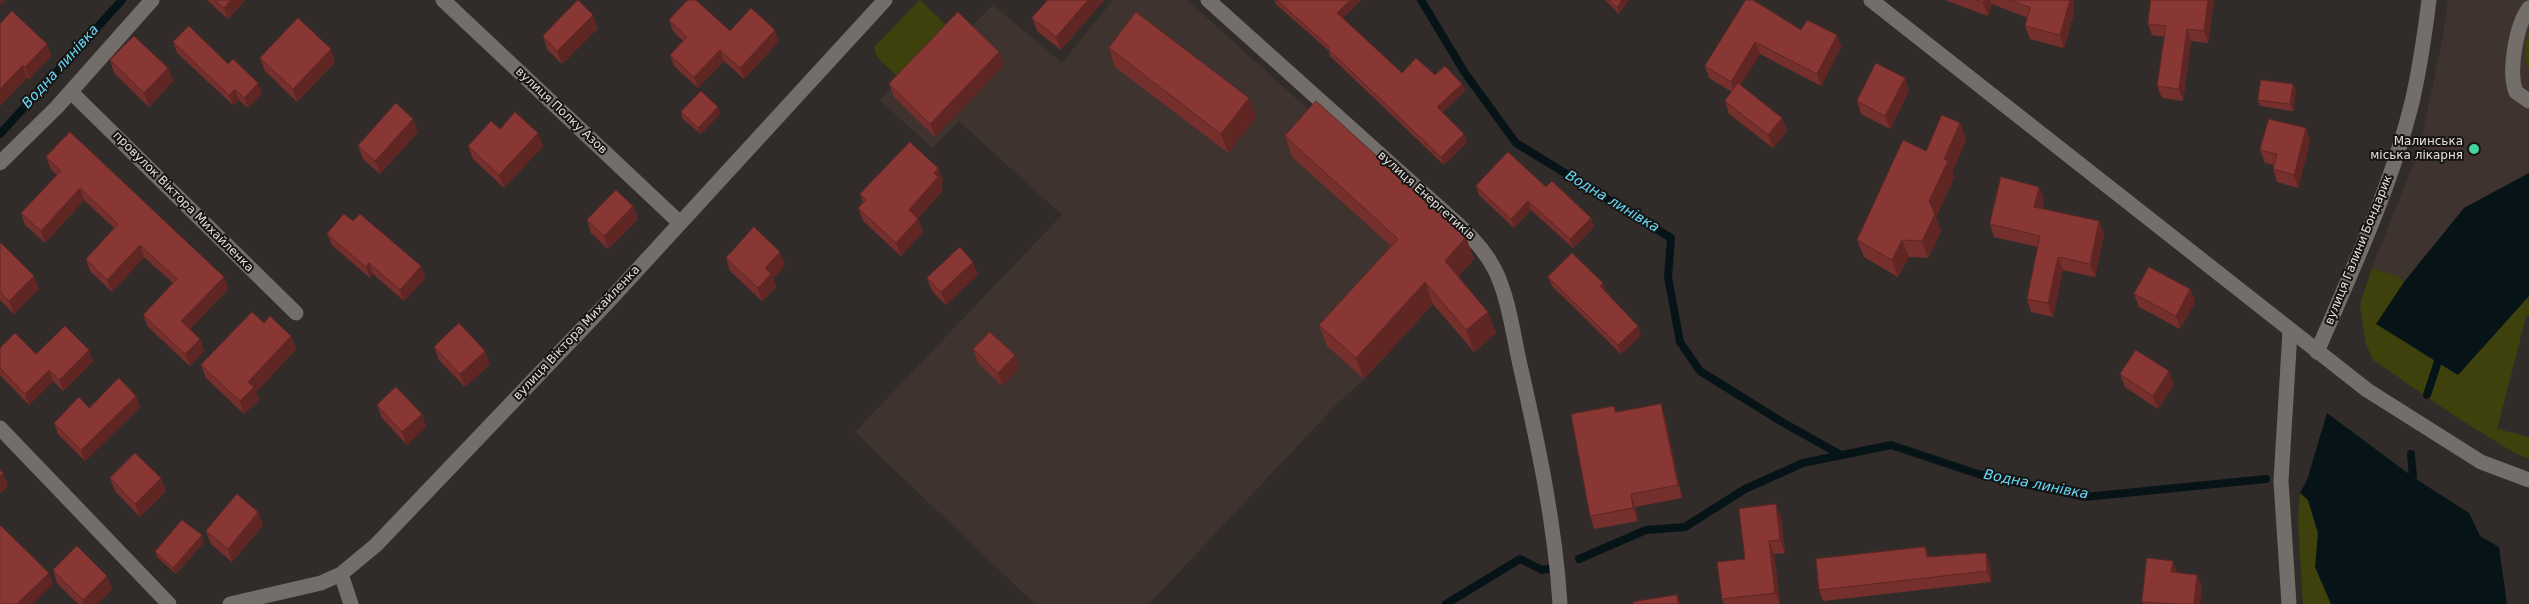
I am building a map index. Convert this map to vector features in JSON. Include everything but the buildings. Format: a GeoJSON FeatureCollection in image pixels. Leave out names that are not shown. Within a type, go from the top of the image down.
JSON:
{"type":"FeatureCollection","features":[{"type":"Feature","properties":{"kind":"street"},"geometry":{"type":"LineString","coordinates":[[0,163],[71,92],[152,0]]}},
{"type":"Feature","properties":{"kind":"street","name":"вулиця Полку Азов"},"geometry":{"type":"LineString","coordinates":[[443,0],[680,223]]}},
{"type":"Feature","properties":{"kind":"street","name":"вулиця Віктора Михайленка"},"geometry":{"type":"LineString","coordinates":[[230,604],[304,589],[341,574],[382,538],[680,223],[884,0]]}},
{"type":"Feature","properties":{"kind":"street","name":"вулиця Енергетиків"},"geometry":{"type":"LineString","coordinates":[[1208,0],[1460,226],[1487,255],[1503,292],[1532,415],[1552,522],[1560,604]]}},
{"type":"Feature","properties":{"kind":"street"},"geometry":{"type":"LineString","coordinates":[[1871,0],[2290,331],[2380,399],[2481,462],[2529,480]]}},
{"type":"Feature","properties":{"kind":"street","name":"вулиця Галини Бондарик"},"geometry":{"type":"LineString","coordinates":[[2317,352],[2353,268],[2402,138],[2413,98],[2429,0]]}},
{"type":"Feature","properties":{"kind":"street"},"geometry":{"type":"LineString","coordinates":[[2529,8],[2517,40],[2512,74],[2516,92],[2529,101]]}},
{"type":"Feature","properties":{"kind":"street","name":"провулок Віктора Михайленка"},"geometry":{"type":"LineString","coordinates":[[71,92],[296,313]]}},
{"type":"Feature","properties":{"kind":"street"},"geometry":{"type":"LineString","coordinates":[[2289,604],[2281,481],[2290,331]]}},
{"type":"Feature","properties":{"kind":"street"},"geometry":{"type":"LineString","coordinates":[[0,428],[168,604]]}},
{"type":"Feature","properties":{"kind":"street"},"geometry":{"type":"LineString","coordinates":[[341,574],[351,604]]}},
{"type":"Feature","properties":{"kind":"shaded area"},"geometry":{"type":"Polygon","coordinates":[[[920,0],[946,25],[899,78],[877,57],[874,47],[920,0]]]}},
{"type":"Feature","properties":{"kind":"shaded area"},"geometry":{"type":"Polygon","coordinates":[[[1113,0],[1187,0],[1474,259],[1364,379],[1334,407],[1149,604],[1035,604],[855,432],[1062,215],[959,121],[932,148],[880,100],[956,19],[968,30],[993,5],[1062,63],[1113,0]]]}},
{"type":"Feature","properties":{"kind":"shaded area","name":"Малинська міська лікарня"},"geometry":{"type":"Polygon","coordinates":[[[2448,0],[2529,0],[2529,173],[2464,208],[2404,282],[2399,277],[2372,268],[2413,165],[2423,132],[2444,31],[2448,0]]]}},
{"type":"Feature","properties":{"kind":"shaded area"},"geometry":{"type":"Polygon","coordinates":[[[2529,31],[2529,69],[2525,60],[2525,45],[2529,31]]]}},
{"type":"Feature","properties":{"kind":"shaded area"},"geometry":{"type":"Polygon","coordinates":[[[2529,173],[2529,296],[2458,375],[2376,324],[2404,282],[2464,208],[2529,173]]]}},
{"type":"Feature","properties":{"kind":"shaded area"},"geometry":{"type":"Polygon","coordinates":[[[2372,268],[2399,277],[2404,282],[2377,324],[2458,375],[2529,296],[2529,315],[2526,317],[2497,429],[2529,437],[2529,459],[2515,453],[2458,418],[2373,360],[2366,344],[2360,305],[2372,268]]]}},
{"type":"Feature","properties":{"kind":"shaded area"},"geometry":{"type":"Polygon","coordinates":[[[2327,413],[2413,477],[2469,513],[2480,536],[2499,547],[2507,604],[2331,604],[2315,567],[2318,533],[2308,500],[2300,493],[2307,480],[2327,413]]]}},
{"type":"Feature","properties":{"kind":"shaded area"},"geometry":{"type":"Polygon","coordinates":[[[2300,493],[2308,500],[2318,533],[2316,567],[2331,604],[2303,604],[2298,520],[2300,493]]]}},
{"type":"Feature","properties":{"kind":"waterway","name":"Водна линівка"},"geometry":{"type":"LineString","coordinates":[[0,134],[122,0]]}},
{"type":"Feature","properties":{"kind":"waterway","name":"Водна линівка"},"geometry":{"type":"LineString","coordinates":[[1421,0],[1465,73],[1516,143],[1671,238],[1668,277],[1680,342],[1700,371],[1782,422],[1841,455]]}},
{"type":"Feature","properties":{"kind":"waterway"},"geometry":{"type":"LineString","coordinates":[[2427,395],[2441,352]]}},
{"type":"Feature","properties":{"kind":"waterway","name":"Водна линівка"},"geometry":{"type":"LineString","coordinates":[[1579,559],[1646,530],[1685,527],[1745,489],[1803,463],[1891,445],[1978,474],[2085,497],[2266,479]]}},
{"type":"Feature","properties":{"kind":"waterway"},"geometry":{"type":"LineString","coordinates":[[2411,454],[2413,477],[2411,486]]}},
{"type":"Feature","properties":{"kind":"waterway","name":"Водна линівка"},"geometry":{"type":"LineString","coordinates":[[1446,604],[1520,559],[1542,570],[1552,568]]}},
{"type":"Feature","properties":{"kind":"place","name":"Малинська міська лікарня"},"geometry":{"type":"Point","coordinates":[2474,149]}}]}
